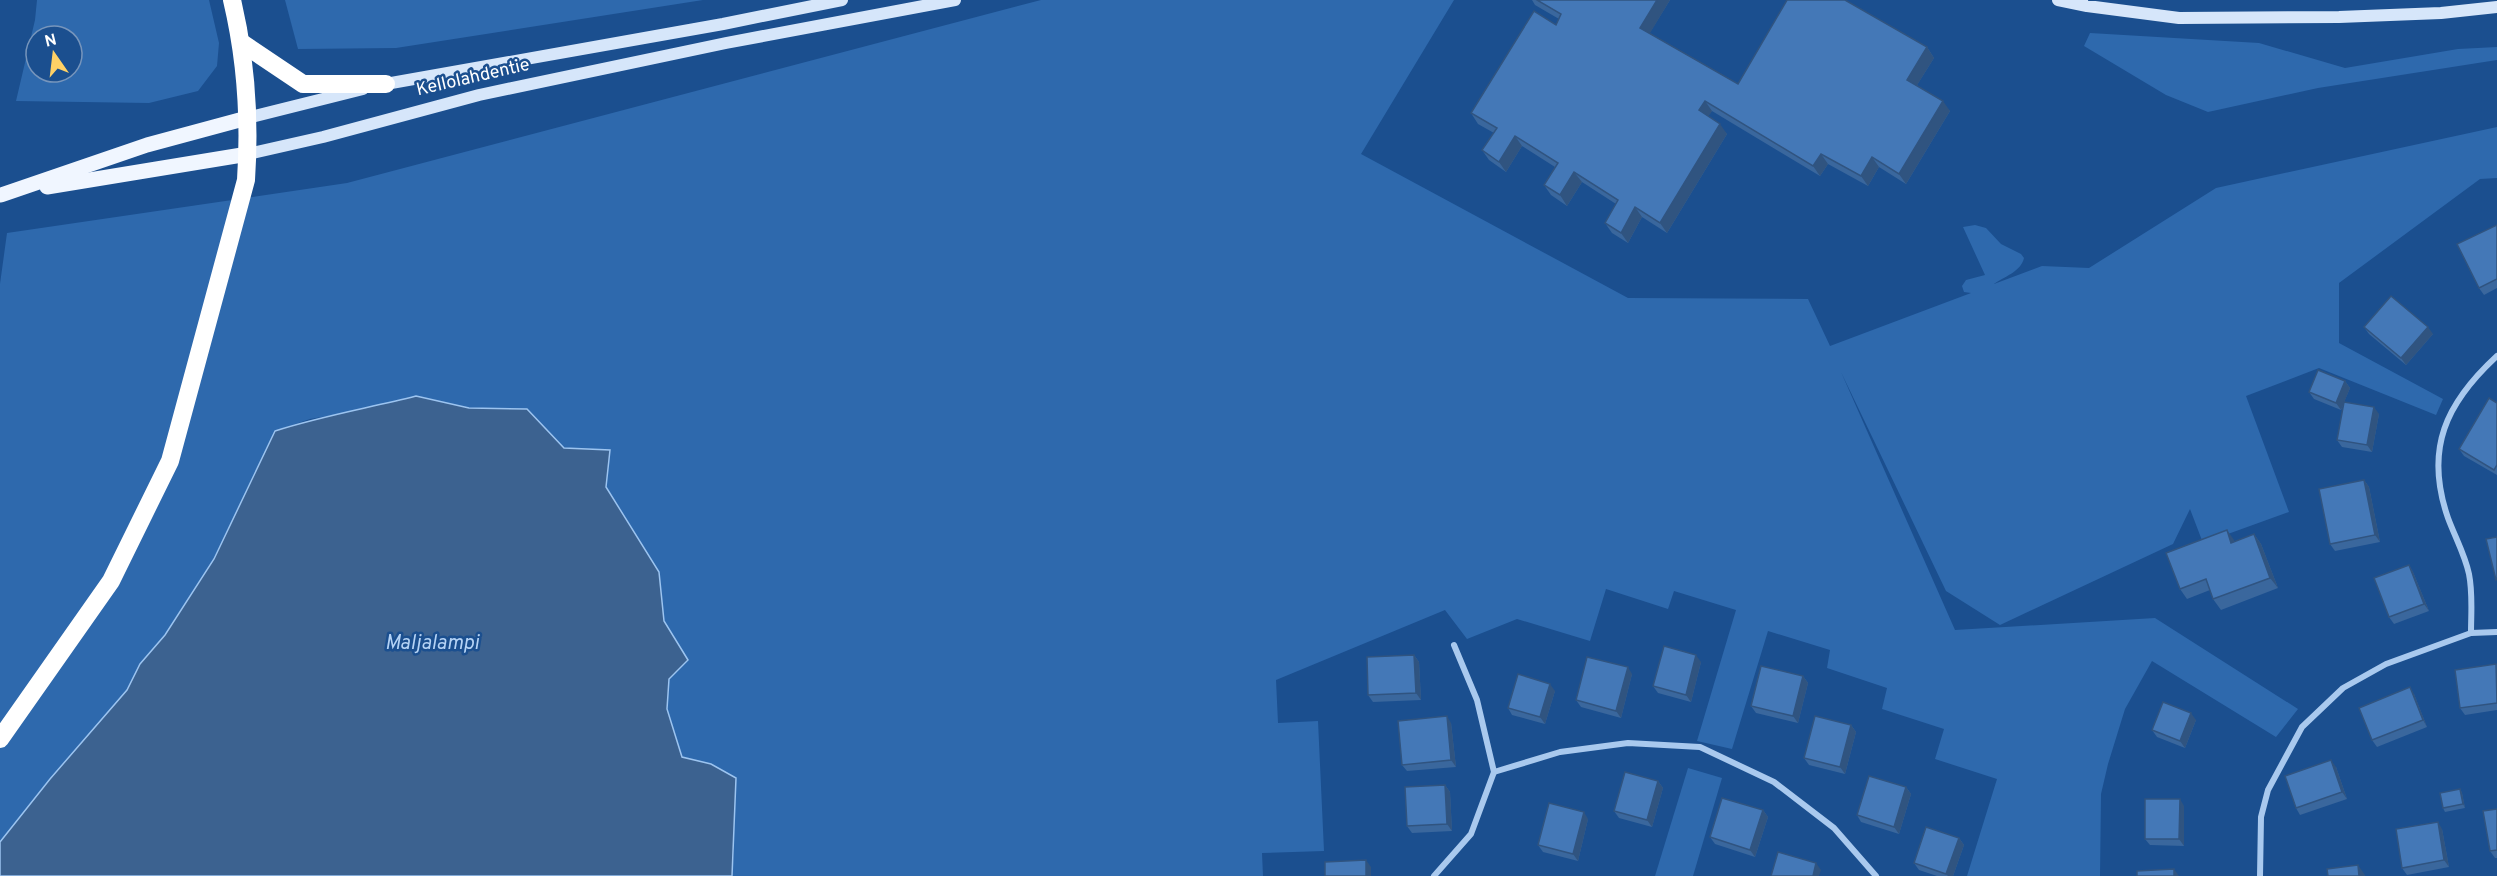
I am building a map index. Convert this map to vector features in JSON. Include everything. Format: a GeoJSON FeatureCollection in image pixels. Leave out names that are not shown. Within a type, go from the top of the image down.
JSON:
{"type":"FeatureCollection","features":[{"type":"Feature","properties":{"kind":"highway"},"geometry":{"type":"LineString","coordinates":[[0,739],[111,581],[170,461],[243,191],[248,154],[242,43],[232,0]]}},
{"type":"Feature","properties":{"kind":"highway"},"geometry":{"type":"LineString","coordinates":[[242,43],[303,84],[386,84]]}},
{"type":"Feature","properties":{"kind":"main road","name":"Kellolahdentie"},"geometry":{"type":"LineString","coordinates":[[1,195],[147,145],[386,84],[723,24],[842,0]]}},
{"type":"Feature","properties":{"kind":"main road","name":"Kellolahdentie"},"geometry":{"type":"LineString","coordinates":[[1,195],[188,162],[248,154],[322,137],[479,95],[726,43],[955,0]]}},
{"type":"Feature","properties":{"kind":"main road"},"geometry":{"type":"LineString","coordinates":[[2058,0],[2179,18],[2339,17],[2440,13],[2497,7]]}},
{"type":"Feature","properties":{"kind":"street"},"geometry":{"type":"LineString","coordinates":[[2471,633],[2472,592],[2469,572],[2443,500],[2438,462],[2444,426],[2472,379],[2497,356]]}},
{"type":"Feature","properties":{"kind":"street"},"geometry":{"type":"LineString","coordinates":[[2260,876],[2261,817],[2268,790],[2302,727],[2343,688],[2386,664],[2471,633],[2497,632]]}},
{"type":"Feature","properties":{"kind":"street"},"geometry":{"type":"LineString","coordinates":[[1434,876],[1471,834],[1494,772],[1477,700],[1454,645]]}},
{"type":"Feature","properties":{"kind":"street"},"geometry":{"type":"LineString","coordinates":[[1494,772],[1560,752],[1628,743],[1700,747],[1774,782],[1834,828],[1876,876]]}},
{"type":"Feature","properties":{"kind":"shaded area"},"geometry":{"type":"Polygon","coordinates":[[[37,0],[209,0],[219,43],[217,66],[198,91],[149,103],[16,101],[24,67],[24,84],[84,84],[84,24],[34,24],[37,0]]]}},
{"type":"Feature","properties":{"kind":"shaded area"},"geometry":{"type":"Polygon","coordinates":[[[285,0],[703,0],[396,48],[298,49],[285,0]]]}},
{"type":"Feature","properties":{"kind":"shaded area"},"geometry":{"type":"Polygon","coordinates":[[[1041,0],[1454,0],[1361,154],[1628,298],[1808,299],[1830,346],[1971,293],[1964,292],[1962,286],[1966,280],[1985,275],[1963,227],[1975,225],[1986,228],[2001,244],[2021,254],[2024,258],[2016,271],[1994,284],[2042,266],[2089,268],[2216,188],[2497,127],[2497,178],[2480,179],[2339,283],[2339,343],[2443,399],[2436,415],[2319,368],[2246,396],[2289,512],[2203,543],[2190,509],[2173,544],[2000,625],[1946,591],[1841,372],[1955,630],[2155,618],[2298,709],[2276,737],[2152,661],[2125,709],[2108,764],[2101,794],[2100,876],[1967,876],[1997,779],[1935,759],[1944,729],[1882,709],[1887,688],[1827,668],[1830,650],[1768,631],[1732,749],[1697,741],[1736,610],[1674,591],[1668,609],[1606,589],[1590,641],[1517,619],[1467,639],[1445,610],[1276,680],[1278,723],[1318,721],[1324,851],[1262,853],[1263,876],[732,876],[734,850],[711,764],[682,757],[667,709],[669,679],[688,660],[664,621],[659,572],[606,487],[610,450],[564,448],[527,409],[469,408],[416,396],[357,411],[310,419],[275,431],[214,559],[165,635],[140,664],[127,690],[50,779],[0,842],[0,284],[7,233],[347,183],[1041,0]]]}},
{"type":"Feature","properties":{"kind":"shaded area"},"geometry":{"type":"Polygon","coordinates":[[[2090,33],[2259,43],[2345,68],[2458,49],[2497,47],[2497,60],[2318,88],[2208,112],[2166,95],[2084,46],[2090,33]]]}},
{"type":"Feature","properties":{"kind":"shaded area"},"geometry":{"type":"Polygon","coordinates":[[[1688,768],[1722,778],[1693,876],[1655,876],[1688,768]]]}},
{"type":"Feature","properties":{"kind":"water","name":"Maljalampi"},"geometry":{"type":"Polygon","coordinates":[[[416,396],[469,408],[527,409],[564,448],[610,450],[606,487],[659,572],[664,621],[688,660],[669,679],[667,709],[682,757],[711,764],[736,778],[732,876],[0,876],[0,842],[50,779],[127,690],[140,664],[165,635],[214,559],[275,431],[327,416],[416,396]]]}},
{"type":"Feature","properties":{"kind":"building"},"geometry":{"type":"Polygon","coordinates":[[[1537,0],[1657,0],[1640,28],[1738,84],[1787,0],[1845,0],[1927,47],[1907,80],[1943,101],[1899,174],[1872,157],[1861,176],[1821,154],[1813,166],[1705,101],[1699,110],[1720,124],[1660,223],[1635,207],[1621,233],[1605,223],[1618,200],[1574,172],[1560,195],[1544,185],[1558,163],[1515,136],[1499,162],[1482,150],[1497,128],[1471,113],[1534,11],[1556,25],[1561,14],[1537,0]]]}},
{"type":"Feature","properties":{"kind":"building"},"geometry":{"type":"Polygon","coordinates":[[[2497,225],[2497,279],[2479,288],[2457,244],[2497,225]]]}},
{"type":"Feature","properties":{"kind":"building"},"geometry":{"type":"Polygon","coordinates":[[[2391,296],[2428,327],[2401,358],[2364,327],[2391,296]]]}},
{"type":"Feature","properties":{"kind":"building"},"geometry":{"type":"Polygon","coordinates":[[[2318,370],[2345,381],[2336,403],[2309,392],[2318,370]]]}},
{"type":"Feature","properties":{"kind":"building"},"geometry":{"type":"Polygon","coordinates":[[[2489,398],[2497,403],[2497,465],[2494,470],[2459,449],[2489,398]]]}},
{"type":"Feature","properties":{"kind":"building"},"geometry":{"type":"Polygon","coordinates":[[[2344,402],[2374,407],[2367,445],[2337,440],[2344,402]]]}},
{"type":"Feature","properties":{"kind":"building"},"geometry":{"type":"Polygon","coordinates":[[[2364,480],[2375,535],[2330,544],[2319,489],[2364,480]]]}},
{"type":"Feature","properties":{"kind":"building"},"geometry":{"type":"Polygon","coordinates":[[[2227,530],[2231,543],[2254,534],[2270,578],[2213,599],[2206,579],[2180,589],[2166,553],[2227,530]]]}},
{"type":"Feature","properties":{"kind":"building"},"geometry":{"type":"Polygon","coordinates":[[[2497,537],[2497,579],[2496,580],[2486,539],[2497,537]]]}},
{"type":"Feature","properties":{"kind":"building"},"geometry":{"type":"Polygon","coordinates":[[[2409,565],[2424,604],[2389,617],[2374,578],[2409,565]]]}},
{"type":"Feature","properties":{"kind":"building"},"geometry":{"type":"Polygon","coordinates":[[[1664,646],[1696,655],[1686,695],[1653,686],[1664,646]]]}},
{"type":"Feature","properties":{"kind":"building"},"geometry":{"type":"Polygon","coordinates":[[[1414,655],[1416,693],[1368,695],[1367,657],[1414,655]]]}},
{"type":"Feature","properties":{"kind":"building"},"geometry":{"type":"Polygon","coordinates":[[[1587,657],[1628,667],[1616,711],[1576,700],[1587,657]]]}},
{"type":"Feature","properties":{"kind":"building"},"geometry":{"type":"Polygon","coordinates":[[[2496,664],[2497,703],[2460,708],[2455,670],[2496,664]]]}},
{"type":"Feature","properties":{"kind":"building"},"geometry":{"type":"Polygon","coordinates":[[[1761,666],[1803,676],[1793,716],[1751,706],[1761,666]]]}},
{"type":"Feature","properties":{"kind":"building"},"geometry":{"type":"Polygon","coordinates":[[[1518,674],[1550,684],[1540,717],[1508,708],[1518,674]]]}},
{"type":"Feature","properties":{"kind":"building"},"geometry":{"type":"Polygon","coordinates":[[[2410,687],[2423,720],[2372,740],[2359,708],[2410,687]]]}},
{"type":"Feature","properties":{"kind":"building"},"geometry":{"type":"Polygon","coordinates":[[[2163,702],[2191,713],[2180,741],[2152,730],[2163,702]]]}},
{"type":"Feature","properties":{"kind":"building"},"geometry":{"type":"Polygon","coordinates":[[[1447,716],[1451,760],[1402,765],[1398,721],[1447,716]]]}},
{"type":"Feature","properties":{"kind":"building"},"geometry":{"type":"Polygon","coordinates":[[[1815,716],[1851,725],[1840,767],[1804,758],[1815,716]]]}},
{"type":"Feature","properties":{"kind":"building"},"geometry":{"type":"Polygon","coordinates":[[[2331,760],[2342,792],[2296,808],[2285,776],[2331,760]]]}},
{"type":"Feature","properties":{"kind":"building"},"geometry":{"type":"Polygon","coordinates":[[[1625,772],[1658,781],[1647,820],[1614,811],[1625,772]]]}},
{"type":"Feature","properties":{"kind":"building"},"geometry":{"type":"Polygon","coordinates":[[[1869,776],[1906,787],[1894,827],[1857,815],[1869,776]]]}},
{"type":"Feature","properties":{"kind":"building"},"geometry":{"type":"Polygon","coordinates":[[[1445,785],[1447,824],[1407,826],[1405,787],[1445,785]]]}},
{"type":"Feature","properties":{"kind":"building"},"geometry":{"type":"Polygon","coordinates":[[[2460,789],[2463,804],[2443,808],[2440,793],[2460,789]]]}},
{"type":"Feature","properties":{"kind":"building"},"geometry":{"type":"Polygon","coordinates":[[[1722,798],[1763,810],[1750,850],[1710,837],[1722,798]]]}},
{"type":"Feature","properties":{"kind":"building"},"geometry":{"type":"Polygon","coordinates":[[[2145,799],[2180,799],[2179,839],[2145,839],[2145,799]]]}},
{"type":"Feature","properties":{"kind":"building"},"geometry":{"type":"Polygon","coordinates":[[[1549,803],[1584,812],[1573,854],[1538,845],[1549,803]]]}},
{"type":"Feature","properties":{"kind":"building"},"geometry":{"type":"Polygon","coordinates":[[[2497,809],[2497,850],[2490,851],[2483,811],[2497,809]]]}},
{"type":"Feature","properties":{"kind":"building"},"geometry":{"type":"Polygon","coordinates":[[[2438,822],[2444,860],[2402,868],[2396,829],[2438,822]]]}},
{"type":"Feature","properties":{"kind":"building"},"geometry":{"type":"Polygon","coordinates":[[[1926,827],[1959,838],[1946,874],[1914,863],[1926,827]]]}},
{"type":"Feature","properties":{"kind":"building"},"geometry":{"type":"Polygon","coordinates":[[[1778,852],[1816,863],[1813,876],[1771,876],[1778,852]]]}},
{"type":"Feature","properties":{"kind":"building"},"geometry":{"type":"Polygon","coordinates":[[[1366,860],[1366,876],[1325,876],[1325,862],[1366,860]]]}},
{"type":"Feature","properties":{"kind":"building"},"geometry":{"type":"Polygon","coordinates":[[[2358,865],[2359,876],[2328,876],[2327,869],[2358,865]]]}},
{"type":"Feature","properties":{"kind":"building"},"geometry":{"type":"Polygon","coordinates":[[[2174,869],[2174,876],[2137,876],[2137,871],[2174,869]]]}}]}
